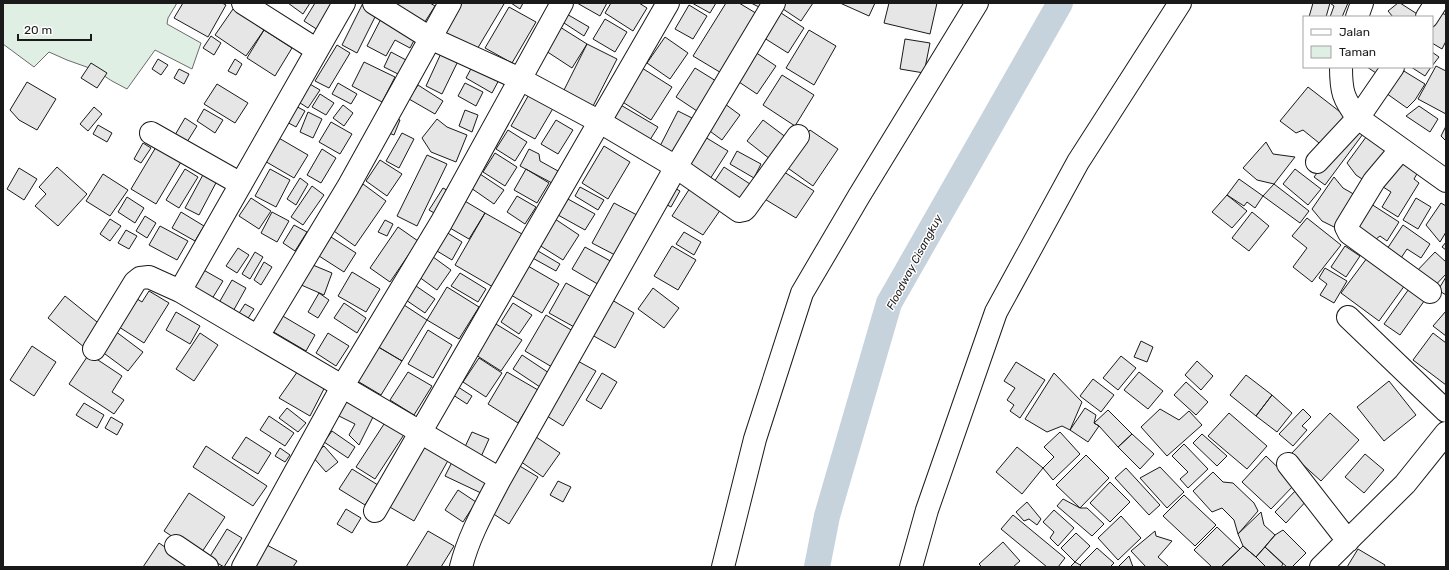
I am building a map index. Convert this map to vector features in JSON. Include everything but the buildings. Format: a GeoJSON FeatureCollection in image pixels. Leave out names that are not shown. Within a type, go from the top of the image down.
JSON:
{"type":"FeatureCollection","features":[{"type":"Feature","properties":{"kind":"street"},"geometry":{"type":"LineString","coordinates":[[244,3],[317,50]]}},
{"type":"Feature","properties":{"kind":"street"},"geometry":{"type":"LineString","coordinates":[[180,291],[344,3]]}},
{"type":"Feature","properties":{"kind":"street"},"geometry":{"type":"LineString","coordinates":[[374,3],[430,38],[520,79],[600,122],[676,167],[739,211],[744,210],[798,136]]}},
{"type":"Feature","properties":{"kind":"street"},"geometry":{"type":"LineString","coordinates":[[258,336],[348,187],[450,3]]}},
{"type":"Feature","properties":{"kind":"street"},"geometry":{"type":"LineString","coordinates":[[243,567],[342,386],[441,223],[562,3]]}},
{"type":"Feature","properties":{"kind":"street"},"geometry":{"type":"LineString","coordinates":[[375,511],[668,3]]}},
{"type":"Feature","properties":{"kind":"street"},"geometry":{"type":"LineString","coordinates":[[461,567],[474,529],[500,479],[676,167],[774,3]]}},
{"type":"Feature","properties":{"kind":"street"},"geometry":{"type":"LineString","coordinates":[[723,567],[755,439],[802,293],[976,3]]}},
{"type":"Feature","properties":{"kind":"street"},"geometry":{"type":"LineString","coordinates":[[912,567],[927,510],[996,312],[1078,162],[1180,3]]}},
{"type":"Feature","properties":{"kind":"street"},"geometry":{"type":"LineString","coordinates":[[1357,16],[1362,3]]}},
{"type":"Feature","properties":{"kind":"street"},"geometry":{"type":"LineString","coordinates":[[1428,16],[1436,3]]}},
{"type":"Feature","properties":{"kind":"street"},"geometry":{"type":"LineString","coordinates":[[1341,68],[1341,88],[1348,105],[1358,118],[1446,181]]}},
{"type":"Feature","properties":{"kind":"street"},"geometry":{"type":"LineString","coordinates":[[1317,162],[1358,118],[1392,68]]}},
{"type":"Feature","properties":{"kind":"street"},"geometry":{"type":"LineString","coordinates":[[151,133],[241,184]]}},
{"type":"Feature","properties":{"kind":"street"},"geometry":{"type":"LineString","coordinates":[[1401,149],[1374,181],[1346,227],[1349,234],[1430,292]]}},
{"type":"Feature","properties":{"kind":"street"},"geometry":{"type":"LineString","coordinates":[[94,350],[107,325],[135,282],[140,278],[149,277],[180,291],[500,479]]}},
{"type":"Feature","properties":{"kind":"street"},"geometry":{"type":"LineString","coordinates":[[1348,317],[1446,411]]}},
{"type":"Feature","properties":{"kind":"street"},"geometry":{"type":"LineString","coordinates":[[1321,567],[1405,484],[1446,433]]}},
{"type":"Feature","properties":{"kind":"street"},"geometry":{"type":"LineString","coordinates":[[1288,464],[1348,541]]}},
{"type":"Feature","properties":{"kind":"street"},"geometry":{"type":"LineString","coordinates":[[176,546],[207,567]]}},
{"type":"Feature","properties":{"kind":"green space"},"geometry":{"type":"Polygon","coordinates":[[[3,3],[177,3],[168,18],[167,24],[201,43],[192,69],[155,50],[127,89],[95,70],[49,52],[34,67],[3,44],[3,3]]]}},
{"type":"Feature","properties":{"kind":"waterway","name":"Floodway Cisangkuy"},"geometry":{"type":"LineString","coordinates":[[817,567],[827,516],[889,303],[1060,3]]}}]}
